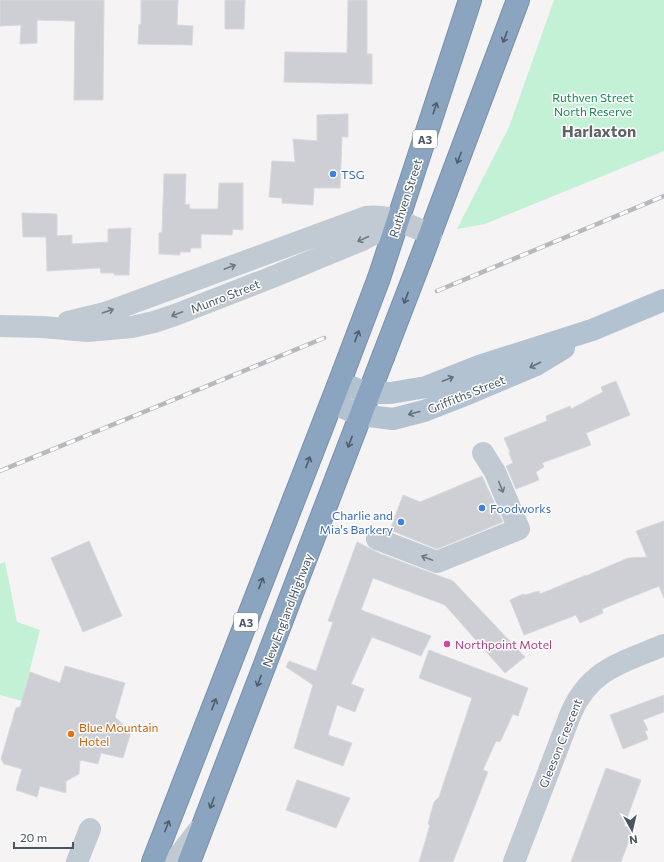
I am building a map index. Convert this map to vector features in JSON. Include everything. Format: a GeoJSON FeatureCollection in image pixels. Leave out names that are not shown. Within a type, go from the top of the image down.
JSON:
{"type":"FeatureCollection","features":[{"type":"Feature","properties":{"kind":"highway","name":"Ruthven Street"},"geometry":{"type":"LineString","coordinates":[[341,378],[379,278],[470,0]]}},
{"type":"Feature","properties":{"kind":"highway"},"geometry":{"type":"LineString","coordinates":[[431,234],[518,0]]}},
{"type":"Feature","properties":{"kind":"highway","name":"New England Highway"},"geometry":{"type":"LineString","coordinates":[[189,862],[431,234]]}},
{"type":"Feature","properties":{"kind":"highway","name":"A3"},"geometry":{"type":"LineString","coordinates":[[153,862],[341,378]]}},
{"type":"Feature","properties":{"kind":"main road","name":"Griffiths Street"},"geometry":{"type":"LineString","coordinates":[[341,378],[369,393],[392,393],[426,387],[479,366],[592,330],[658,305]]}},
{"type":"Feature","properties":{"kind":"main road","name":"Griffiths Street"},"geometry":{"type":"LineString","coordinates":[[332,402],[361,415],[392,419],[433,408],[536,365],[592,330]]}},
{"type":"Feature","properties":{"kind":"street"},"geometry":{"type":"LineString","coordinates":[[0,326],[43,327],[62,324],[105,313],[366,217],[382,216],[431,234]]}},
{"type":"Feature","properties":{"kind":"street"},"geometry":{"type":"LineString","coordinates":[[377,539],[436,562],[518,529],[495,472],[483,453]]}},
{"type":"Feature","properties":{"kind":"street","name":"Gleeson Crescent"},"geometry":{"type":"LineString","coordinates":[[514,862],[571,713],[581,693],[599,675],[610,668],[664,645]]}},
{"type":"Feature","properties":{"kind":"street"},"geometry":{"type":"LineString","coordinates":[[174,862],[205,822]]}},
{"type":"Feature","properties":{"kind":"street"},"geometry":{"type":"LineString","coordinates":[[77,862],[90,829]]}},
{"type":"Feature","properties":{"kind":"green space","name":"Ruthven Street North Reserve"},"geometry":{"type":"Polygon","coordinates":[[[554,0],[664,0],[664,151],[485,224],[457,229],[509,127],[554,0]]]}},
{"type":"Feature","properties":{"kind":"green space"},"geometry":{"type":"Polygon","coordinates":[[[5,562],[17,622],[40,630],[22,701],[0,695],[0,564],[5,562]]]}},
{"type":"Feature","properties":{"kind":"building"},"geometry":{"type":"Polygon","coordinates":[[[0,0],[104,0],[103,100],[74,100],[75,21],[37,20],[37,43],[20,44],[21,25],[0,26],[0,0]]]}},
{"type":"Feature","properties":{"kind":"building"},"geometry":{"type":"Polygon","coordinates":[[[141,0],[178,0],[177,25],[193,26],[192,45],[138,44],[139,24],[141,25],[141,0]]]}},
{"type":"Feature","properties":{"kind":"building"},"geometry":{"type":"Polygon","coordinates":[[[225,0],[245,0],[244,29],[225,29],[225,0]]]}},
{"type":"Feature","properties":{"kind":"building"},"geometry":{"type":"Polygon","coordinates":[[[348,0],[367,0],[367,54],[372,54],[372,84],[284,82],[285,52],[347,53],[348,0]]]}},
{"type":"Feature","properties":{"kind":"building"},"geometry":{"type":"Polygon","coordinates":[[[348,114],[348,137],[342,137],[340,188],[314,188],[313,205],[282,203],[282,198],[269,197],[272,161],[295,162],[293,139],[317,141],[317,115],[348,114]]]}},
{"type":"Feature","properties":{"kind":"building"},"geometry":{"type":"Polygon","coordinates":[[[164,174],[186,174],[185,205],[189,204],[190,209],[218,209],[219,183],[243,183],[243,230],[233,229],[232,235],[201,234],[201,248],[191,248],[190,252],[180,252],[180,255],[159,254],[159,233],[162,232],[164,174]]]}},
{"type":"Feature","properties":{"kind":"building"},"geometry":{"type":"Polygon","coordinates":[[[22,213],[57,214],[57,236],[72,235],[72,244],[108,242],[108,229],[131,228],[129,275],[101,273],[100,268],[47,271],[46,237],[23,237],[22,213]]]}},
{"type":"Feature","properties":{"kind":"building"},"geometry":{"type":"Polygon","coordinates":[[[616,381],[630,415],[586,433],[591,445],[542,463],[544,467],[536,472],[539,480],[516,489],[506,466],[513,463],[504,438],[547,421],[546,416],[570,406],[571,409],[603,392],[601,387],[616,381]]]}},
{"type":"Feature","properties":{"kind":"building"},"geometry":{"type":"Polygon","coordinates":[[[482,476],[503,522],[437,549],[390,530],[403,495],[420,502],[482,476]]]}},
{"type":"Feature","properties":{"kind":"building"},"geometry":{"type":"Polygon","coordinates":[[[664,521],[664,598],[659,586],[602,609],[603,613],[580,623],[576,615],[524,635],[510,600],[523,594],[525,595],[539,591],[540,594],[628,558],[647,557],[636,531],[664,521]]]}},
{"type":"Feature","properties":{"kind":"building"},"geometry":{"type":"Polygon","coordinates":[[[89,541],[122,616],[83,632],[51,558],[89,541]]]}},
{"type":"Feature","properties":{"kind":"building"},"geometry":{"type":"Polygon","coordinates":[[[357,542],[381,554],[453,581],[525,657],[505,673],[445,605],[373,578],[361,610],[431,636],[421,656],[372,637],[351,684],[364,689],[355,712],[337,705],[328,735],[352,743],[343,766],[294,748],[313,685],[286,667],[289,661],[316,671],[333,622],[328,621],[357,542]]]}},
{"type":"Feature","properties":{"kind":"building"},"geometry":{"type":"Polygon","coordinates":[[[429,650],[528,688],[518,716],[513,714],[500,742],[496,741],[483,770],[488,772],[453,862],[419,862],[430,825],[428,824],[434,802],[439,797],[472,698],[419,678],[429,650]]]}},
{"type":"Feature","properties":{"kind":"building"},"geometry":{"type":"Polygon","coordinates":[[[65,666],[125,683],[115,717],[131,732],[123,758],[101,753],[98,764],[80,760],[79,774],[66,781],[66,793],[40,786],[37,797],[16,790],[22,769],[4,764],[1,759],[16,708],[20,707],[30,672],[60,683],[65,666]]]}},
{"type":"Feature","properties":{"kind":"building"},"geometry":{"type":"Polygon","coordinates":[[[664,695],[664,712],[643,720],[648,730],[645,731],[648,739],[623,749],[610,715],[664,695]]]}},
{"type":"Feature","properties":{"kind":"building"},"geometry":{"type":"Polygon","coordinates":[[[606,768],[641,780],[624,826],[633,829],[621,862],[571,862],[606,768]]]}},
{"type":"Feature","properties":{"kind":"building"},"geometry":{"type":"Polygon","coordinates":[[[297,780],[350,798],[336,828],[286,810],[297,780]]]}},
{"type":"Feature","properties":{"kind":"railway"},"geometry":{"type":"LineString","coordinates":[[437,291],[664,196]]}},
{"type":"Feature","properties":{"kind":"railway"},"geometry":{"type":"LineString","coordinates":[[0,471],[324,338]]}},
{"type":"Feature","properties":{"kind":"place","name":"TSG"},"geometry":{"type":"Point","coordinates":[333,174]}},
{"type":"Feature","properties":{"kind":"place","name":"Foodworks"},"geometry":{"type":"Point","coordinates":[482,508]}},
{"type":"Feature","properties":{"kind":"place","name":"Charlie and Mia's Barkery"},"geometry":{"type":"Point","coordinates":[401,522]}},
{"type":"Feature","properties":{"kind":"place","name":"Northpoint Motel"},"geometry":{"type":"Point","coordinates":[447,644]}},
{"type":"Feature","properties":{"kind":"place","name":"Blue Mountain Hotel"},"geometry":{"type":"Point","coordinates":[71,734]}},
{"type":"Feature","properties":{"kind":"district","name":"Harlaxton"},"geometry":{"type":"Point","coordinates":[599,130]}}]}
